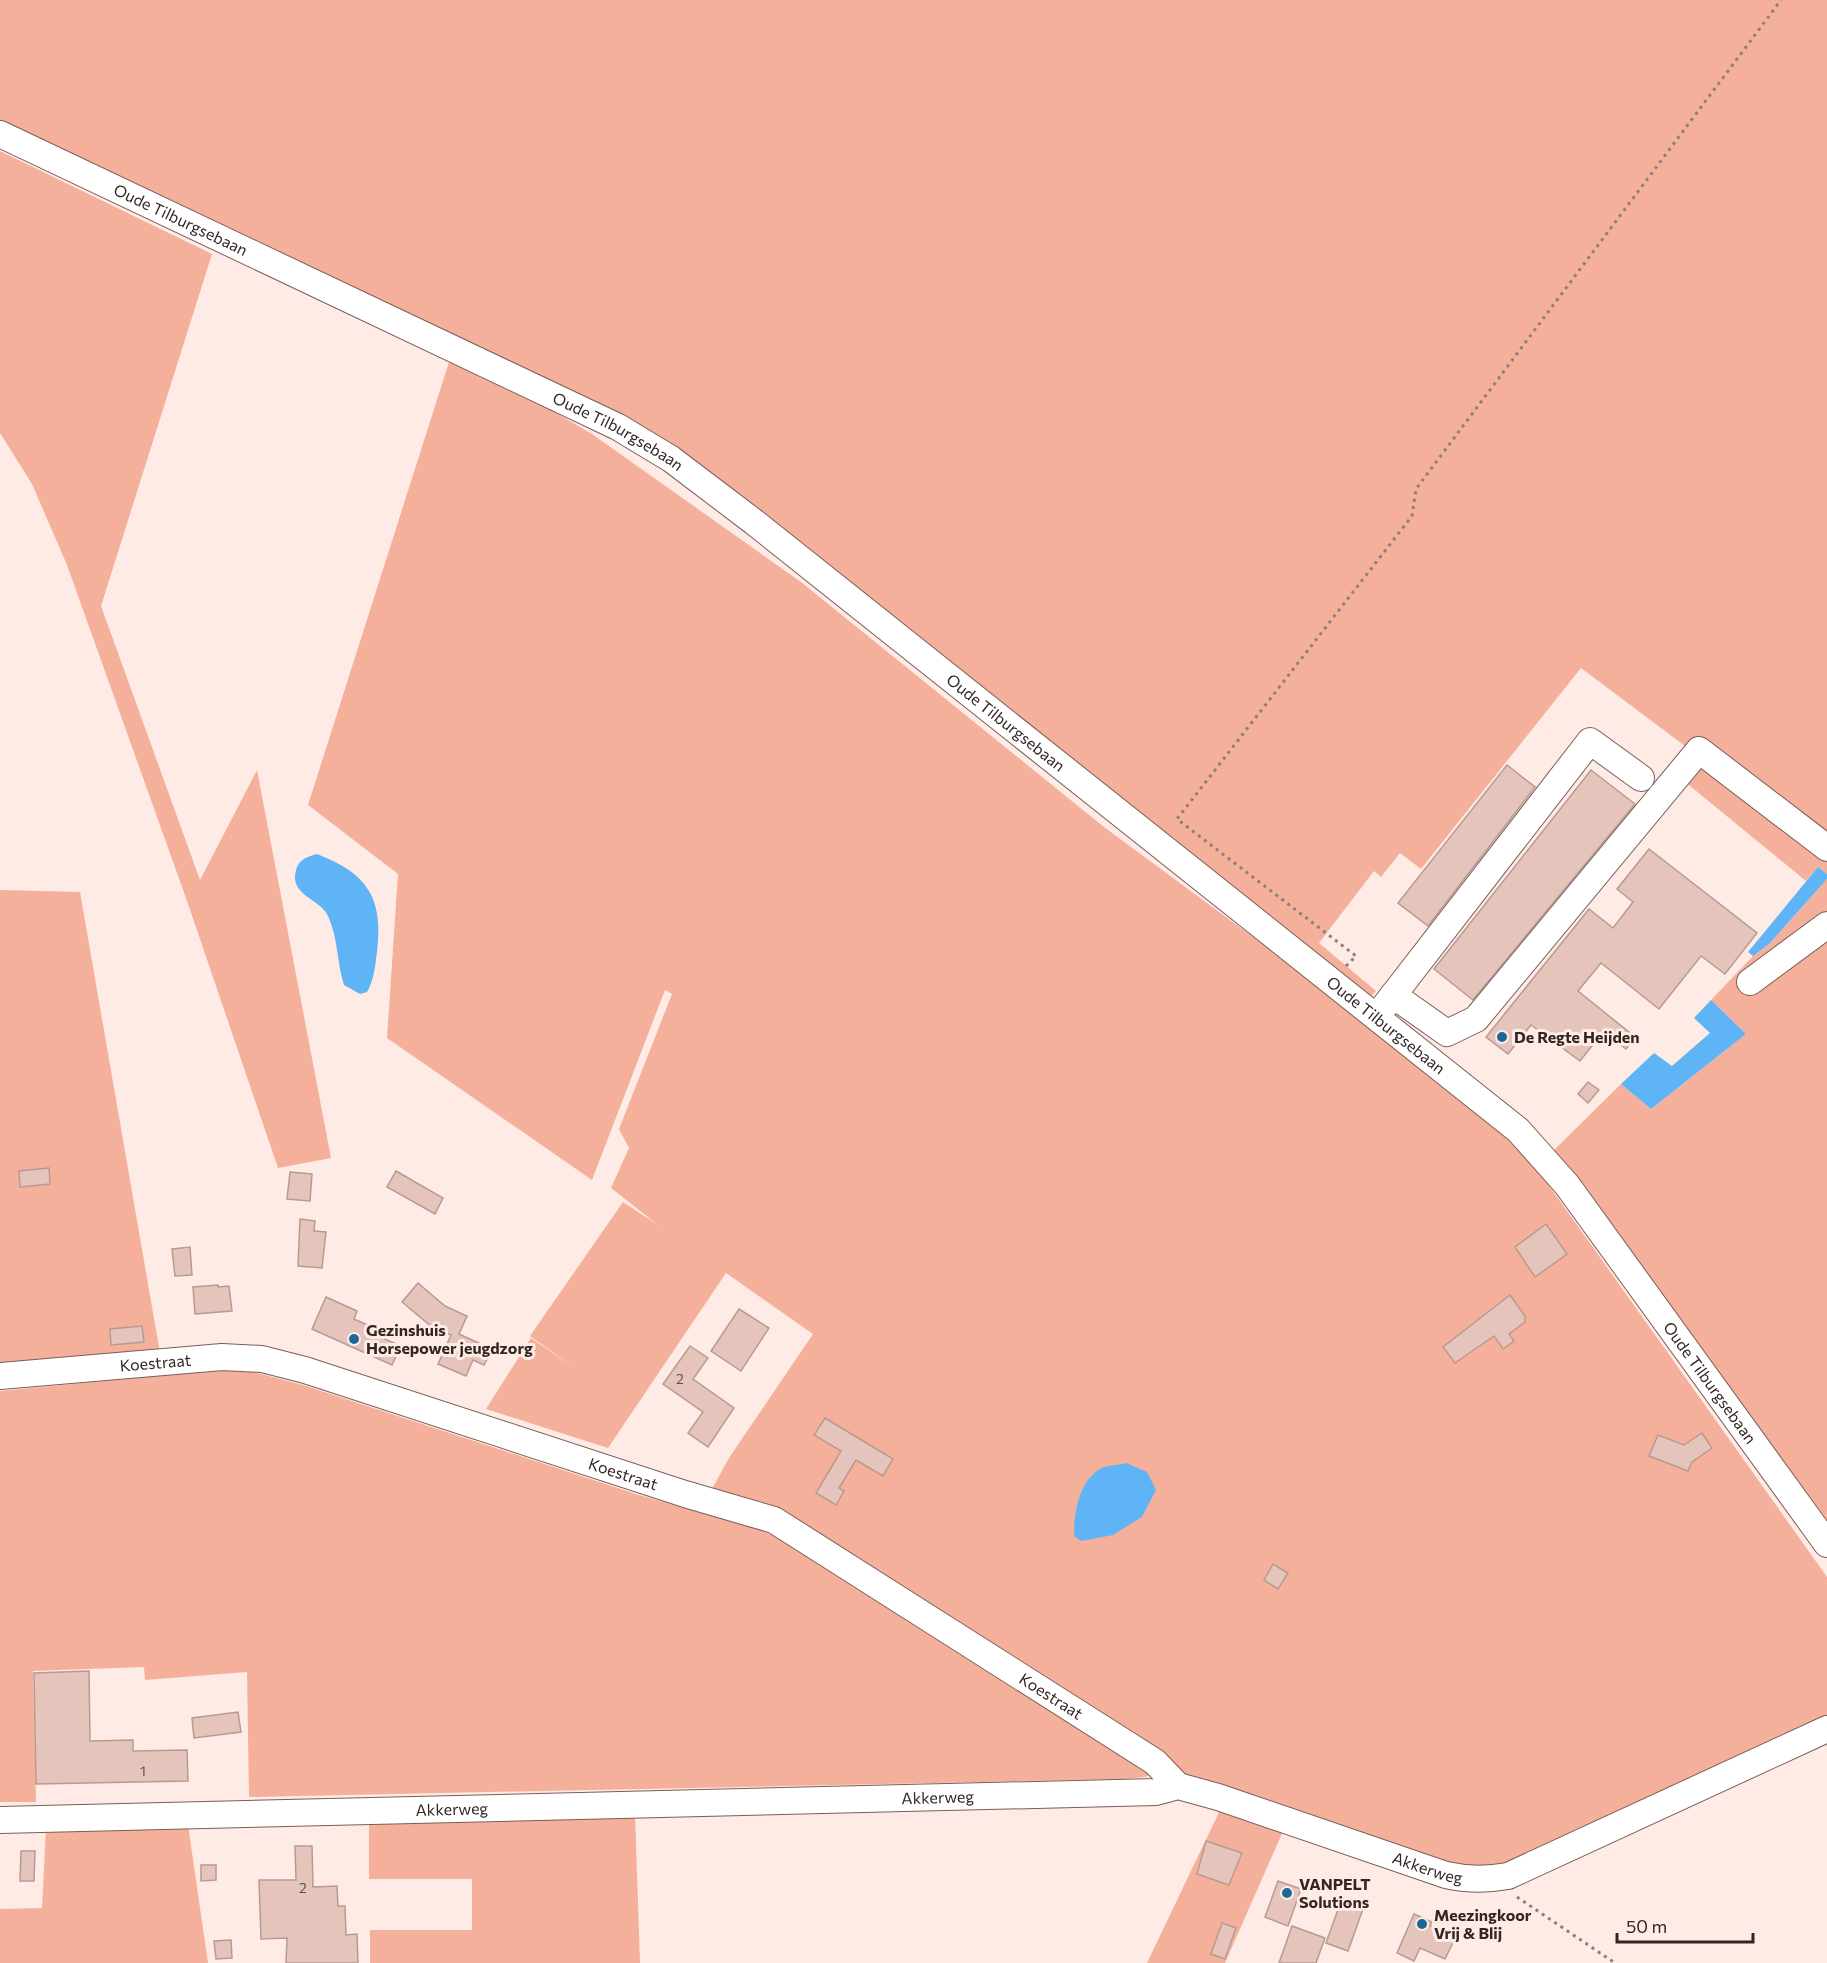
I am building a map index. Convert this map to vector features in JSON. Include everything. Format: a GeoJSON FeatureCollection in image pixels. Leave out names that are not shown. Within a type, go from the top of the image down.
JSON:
{"type":"FeatureCollection","features":[{"type":"Feature","properties":{"kind":"street","name":"Oude Tilburgsebaan"},"geometry":{"type":"LineString","coordinates":[[0,134],[534,386],[646,443],[754,522],[1518,1130],[1556,1171],[1827,1544]]}},
{"type":"Feature","properties":{"kind":"street"},"geometry":{"type":"LineString","coordinates":[[1376,1017],[1590,741],[1641,778]]}},
{"type":"Feature","properties":{"kind":"street"},"geometry":{"type":"LineString","coordinates":[[1393,996],[1447,1033],[1476,1019],[1699,750],[1827,849]]}},
{"type":"Feature","properties":{"kind":"street"},"geometry":{"type":"LineString","coordinates":[[1750,982],[1827,925]]}},
{"type":"Feature","properties":{"kind":"street","name":"Koestraat"},"geometry":{"type":"LineString","coordinates":[[0,1376],[222,1357],[262,1359],[305,1370],[684,1494],[774,1520],[1155,1762],[1178,1786]]}},
{"type":"Feature","properties":{"kind":"street","name":"Akkerweg"},"geometry":{"type":"LineString","coordinates":[[0,1820],[1156,1792],[1178,1786],[1235,1802],[1446,1875],[1473,1880],[1508,1876],[1827,1729]]}},
{"type":"Feature","properties":{"kind":"path"},"geometry":{"type":"LineString","coordinates":[[1332,982],[1356,956],[1177,819],[1412,516],[1416,489],[1781,0]]}},
{"type":"Feature","properties":{"kind":"path"},"geometry":{"type":"LineString","coordinates":[[1491,1879],[1615,1963]]}},
{"type":"Feature","properties":{"kind":"shaded area"},"geometry":{"type":"Polygon","coordinates":[[[0,0],[1827,0],[1827,874],[1818,867],[1806,881],[1684,781],[1701,758],[1581,668],[1421,869],[1400,853],[1381,877],[1374,871],[1319,943],[1376,991],[1366,1002],[715,487],[0,128],[0,0]]]}},
{"type":"Feature","properties":{"kind":"shaded area"},"geometry":{"type":"Polygon","coordinates":[[[0,151],[212,254],[101,606],[200,880],[257,770],[331,1158],[278,1168],[186,898],[67,565],[32,484],[0,433],[0,151]]]}},
{"type":"Feature","properties":{"kind":"shaded area"},"geometry":{"type":"Polygon","coordinates":[[[449,362],[541,404],[592,434],[801,582],[1104,827],[1360,1016],[1476,1110],[1533,1163],[1827,1577],[1827,1719],[1498,1870],[1463,1872],[1188,1779],[1160,1753],[708,1496],[729,1458],[813,1334],[726,1273],[608,1448],[486,1409],[531,1338],[576,1369],[530,1336],[623,1202],[658,1225],[611,1188],[629,1148],[619,1129],[672,994],[665,990],[592,1180],[387,1038],[398,874],[308,805],[449,362]]]}},
{"type":"Feature","properties":{"kind":"shaded area"},"geometry":{"type":"Polygon","coordinates":[[[1827,879],[1827,1538],[1548,1156],[1621,1084],[1651,1109],[1746,1034],[1711,1000],[1753,956],[1769,944],[1827,879]]]}},
{"type":"Feature","properties":{"kind":"shaded area"},"geometry":{"type":"Polygon","coordinates":[[[0,890],[80,892],[160,1353],[0,1372],[0,890]]]}},
{"type":"Feature","properties":{"kind":"shaded area"},"geometry":{"type":"Polygon","coordinates":[[[247,1370],[303,1385],[639,1495],[754,1527],[780,1538],[1149,1767],[1150,1775],[1122,1779],[249,1797],[247,1672],[145,1680],[144,1667],[33,1671],[36,1802],[0,1802],[0,1391],[198,1372],[247,1370]]]}},
{"type":"Feature","properties":{"kind":"shaded area"},"geometry":{"type":"Polygon","coordinates":[[[1222,1806],[1284,1829],[1225,1963],[1147,1963],[1222,1806]]]}},
{"type":"Feature","properties":{"kind":"shaded area"},"geometry":{"type":"Polygon","coordinates":[[[635,1814],[640,1963],[370,1963],[370,1930],[472,1930],[472,1879],[369,1879],[369,1821],[635,1814]]]}},
{"type":"Feature","properties":{"kind":"shaded area"},"geometry":{"type":"Polygon","coordinates":[[[188,1825],[208,1963],[0,1963],[0,1909],[42,1908],[46,1828],[188,1825]]]}},
{"type":"Feature","properties":{"kind":"water"},"geometry":{"type":"Polygon","coordinates":[[[317,854],[334,861],[360,879],[374,902],[378,917],[377,952],[373,978],[367,992],[360,994],[344,985],[334,933],[328,916],[297,886],[295,879],[299,863],[317,854]]]}},
{"type":"Feature","properties":{"kind":"water"},"geometry":{"type":"Polygon","coordinates":[[[1818,867],[1827,874],[1827,879],[1769,944],[1753,956],[1748,952],[1818,867]]]}},
{"type":"Feature","properties":{"kind":"water"},"geometry":{"type":"Polygon","coordinates":[[[1711,1000],[1746,1034],[1651,1109],[1621,1084],[1654,1053],[1672,1066],[1710,1033],[1694,1018],[1711,1000]]]}},
{"type":"Feature","properties":{"kind":"water"},"geometry":{"type":"Polygon","coordinates":[[[1126,1463],[1147,1472],[1156,1490],[1142,1517],[1113,1535],[1081,1541],[1074,1536],[1074,1527],[1083,1488],[1094,1473],[1102,1468],[1126,1463]]]}},
{"type":"Feature","properties":{"kind":"building"},"geometry":{"type":"Polygon","coordinates":[[[1507,765],[1535,787],[1428,926],[1398,903],[1507,765]]]}},
{"type":"Feature","properties":{"kind":"building"},"geometry":{"type":"Polygon","coordinates":[[[1591,770],[1635,804],[1473,1000],[1434,969],[1591,770]]]}},
{"type":"Feature","properties":{"kind":"building"},"geometry":{"type":"Polygon","coordinates":[[[1649,849],[1757,933],[1725,974],[1701,956],[1659,1009],[1601,963],[1578,991],[1635,1037],[1626,1049],[1603,1032],[1580,1061],[1531,1025],[1508,1054],[1486,1037],[1589,909],[1613,928],[1633,902],[1617,889],[1649,849]]]}},
{"type":"Feature","properties":{"kind":"building"},"geometry":{"type":"Polygon","coordinates":[[[1588,1082],[1599,1090],[1588,1103],[1578,1094],[1588,1082]]]}},
{"type":"Feature","properties":{"kind":"building"},"geometry":{"type":"Polygon","coordinates":[[[49,1168],[50,1184],[20,1187],[19,1171],[49,1168]]]}},
{"type":"Feature","properties":{"kind":"building"},"geometry":{"type":"Polygon","coordinates":[[[396,1171],[443,1198],[435,1214],[387,1187],[396,1171]]]}},
{"type":"Feature","properties":{"kind":"building"},"geometry":{"type":"Polygon","coordinates":[[[290,1172],[312,1174],[310,1201],[287,1199],[290,1172]]]}},
{"type":"Feature","properties":{"kind":"building"},"geometry":{"type":"Polygon","coordinates":[[[300,1219],[315,1221],[314,1231],[326,1232],[322,1268],[298,1266],[300,1219]]]}},
{"type":"Feature","properties":{"kind":"building"},"geometry":{"type":"Polygon","coordinates":[[[1546,1224],[1567,1254],[1535,1277],[1515,1247],[1546,1224]]]}},
{"type":"Feature","properties":{"kind":"building"},"geometry":{"type":"Polygon","coordinates":[[[190,1247],[192,1275],[175,1276],[172,1249],[190,1247]]]}},
{"type":"Feature","properties":{"kind":"building"},"geometry":{"type":"Polygon","coordinates":[[[418,1283],[445,1306],[467,1316],[459,1334],[492,1349],[484,1365],[473,1360],[466,1376],[438,1364],[451,1335],[432,1327],[402,1302],[418,1283]]]}},
{"type":"Feature","properties":{"kind":"building"},"geometry":{"type":"Polygon","coordinates":[[[218,1285],[218,1287],[229,1286],[232,1311],[195,1314],[193,1287],[218,1285]]]}},
{"type":"Feature","properties":{"kind":"building"},"geometry":{"type":"Polygon","coordinates":[[[1510,1295],[1525,1316],[1525,1322],[1509,1334],[1514,1341],[1503,1349],[1494,1336],[1455,1363],[1443,1347],[1510,1295]]]}},
{"type":"Feature","properties":{"kind":"building"},"geometry":{"type":"Polygon","coordinates":[[[326,1297],[357,1311],[354,1319],[383,1332],[380,1337],[401,1346],[392,1365],[312,1329],[326,1297]]]}},
{"type":"Feature","properties":{"kind":"building"},"geometry":{"type":"Polygon","coordinates":[[[739,1309],[769,1328],[741,1371],[711,1351],[739,1309]]]}},
{"type":"Feature","properties":{"kind":"building"},"geometry":{"type":"Polygon","coordinates":[[[142,1326],[144,1342],[111,1345],[110,1329],[142,1326]]]}},
{"type":"Feature","properties":{"kind":"building"},"geometry":{"type":"Polygon","coordinates":[[[690,1346],[708,1358],[693,1379],[734,1408],[708,1447],[688,1433],[703,1412],[663,1384],[690,1346]]]}},
{"type":"Feature","properties":{"kind":"building"},"geometry":{"type":"Polygon","coordinates":[[[825,1418],[893,1459],[883,1476],[856,1460],[839,1488],[844,1491],[836,1505],[816,1493],[841,1451],[814,1435],[825,1418]]]}},
{"type":"Feature","properties":{"kind":"building"},"geometry":{"type":"Polygon","coordinates":[[[1702,1433],[1712,1448],[1692,1462],[1688,1471],[1649,1456],[1658,1435],[1684,1445],[1702,1433]]]}},
{"type":"Feature","properties":{"kind":"building"},"geometry":{"type":"Polygon","coordinates":[[[1273,1564],[1288,1573],[1278,1589],[1264,1580],[1273,1564]]]}},
{"type":"Feature","properties":{"kind":"building"},"geometry":{"type":"Polygon","coordinates":[[[89,1671],[90,1741],[133,1740],[133,1751],[187,1750],[188,1781],[36,1784],[34,1673],[89,1671]]]}},
{"type":"Feature","properties":{"kind":"building"},"geometry":{"type":"Polygon","coordinates":[[[238,1712],[241,1732],[194,1738],[192,1718],[238,1712]]]}},
{"type":"Feature","properties":{"kind":"building"},"geometry":{"type":"Polygon","coordinates":[[[1206,1841],[1242,1853],[1229,1885],[1197,1874],[1206,1841]]]}},
{"type":"Feature","properties":{"kind":"building"},"geometry":{"type":"Polygon","coordinates":[[[295,1846],[312,1846],[313,1887],[337,1886],[338,1906],[345,1906],[346,1935],[357,1934],[358,1963],[286,1963],[287,1938],[261,1939],[259,1880],[296,1880],[295,1846]]]}},
{"type":"Feature","properties":{"kind":"building"},"geometry":{"type":"Polygon","coordinates":[[[21,1851],[35,1851],[34,1881],[20,1881],[21,1851]]]}},
{"type":"Feature","properties":{"kind":"building"},"geometry":{"type":"Polygon","coordinates":[[[201,1865],[216,1865],[216,1880],[201,1881],[201,1865]]]}},
{"type":"Feature","properties":{"kind":"building"},"geometry":{"type":"Polygon","coordinates":[[[1278,1881],[1301,1889],[1288,1926],[1265,1917],[1278,1881]]]}},
{"type":"Feature","properties":{"kind":"building"},"geometry":{"type":"Polygon","coordinates":[[[1341,1901],[1363,1909],[1348,1951],[1326,1943],[1341,1901]]]}},
{"type":"Feature","properties":{"kind":"building"},"geometry":{"type":"Polygon","coordinates":[[[1414,1914],[1432,1922],[1430,1926],[1455,1938],[1445,1959],[1420,1948],[1414,1961],[1397,1953],[1414,1914]]]}},
{"type":"Feature","properties":{"kind":"building"},"geometry":{"type":"Polygon","coordinates":[[[1222,1923],[1236,1928],[1225,1959],[1211,1954],[1222,1923]]]}},
{"type":"Feature","properties":{"kind":"building"},"geometry":{"type":"Polygon","coordinates":[[[1292,1926],[1325,1938],[1316,1963],[1279,1963],[1292,1926]]]}},
{"type":"Feature","properties":{"kind":"building"},"geometry":{"type":"Polygon","coordinates":[[[231,1940],[232,1958],[216,1959],[214,1941],[231,1940]]]}},
{"type":"Feature","properties":{"kind":"place","name":"De Regte Heijden"},"geometry":{"type":"Point","coordinates":[1502,1037]}},
{"type":"Feature","properties":{"kind":"place","name":"Gezinshuis Horsepower jeugdzorg"},"geometry":{"type":"Point","coordinates":[354,1339]}},
{"type":"Feature","properties":{"kind":"place","name":"VANPELT Solutions"},"geometry":{"type":"Point","coordinates":[1287,1893]}},
{"type":"Feature","properties":{"kind":"place","name":"Meezingkoor Vrij & Blij"},"geometry":{"type":"Point","coordinates":[1422,1924]}}]}
